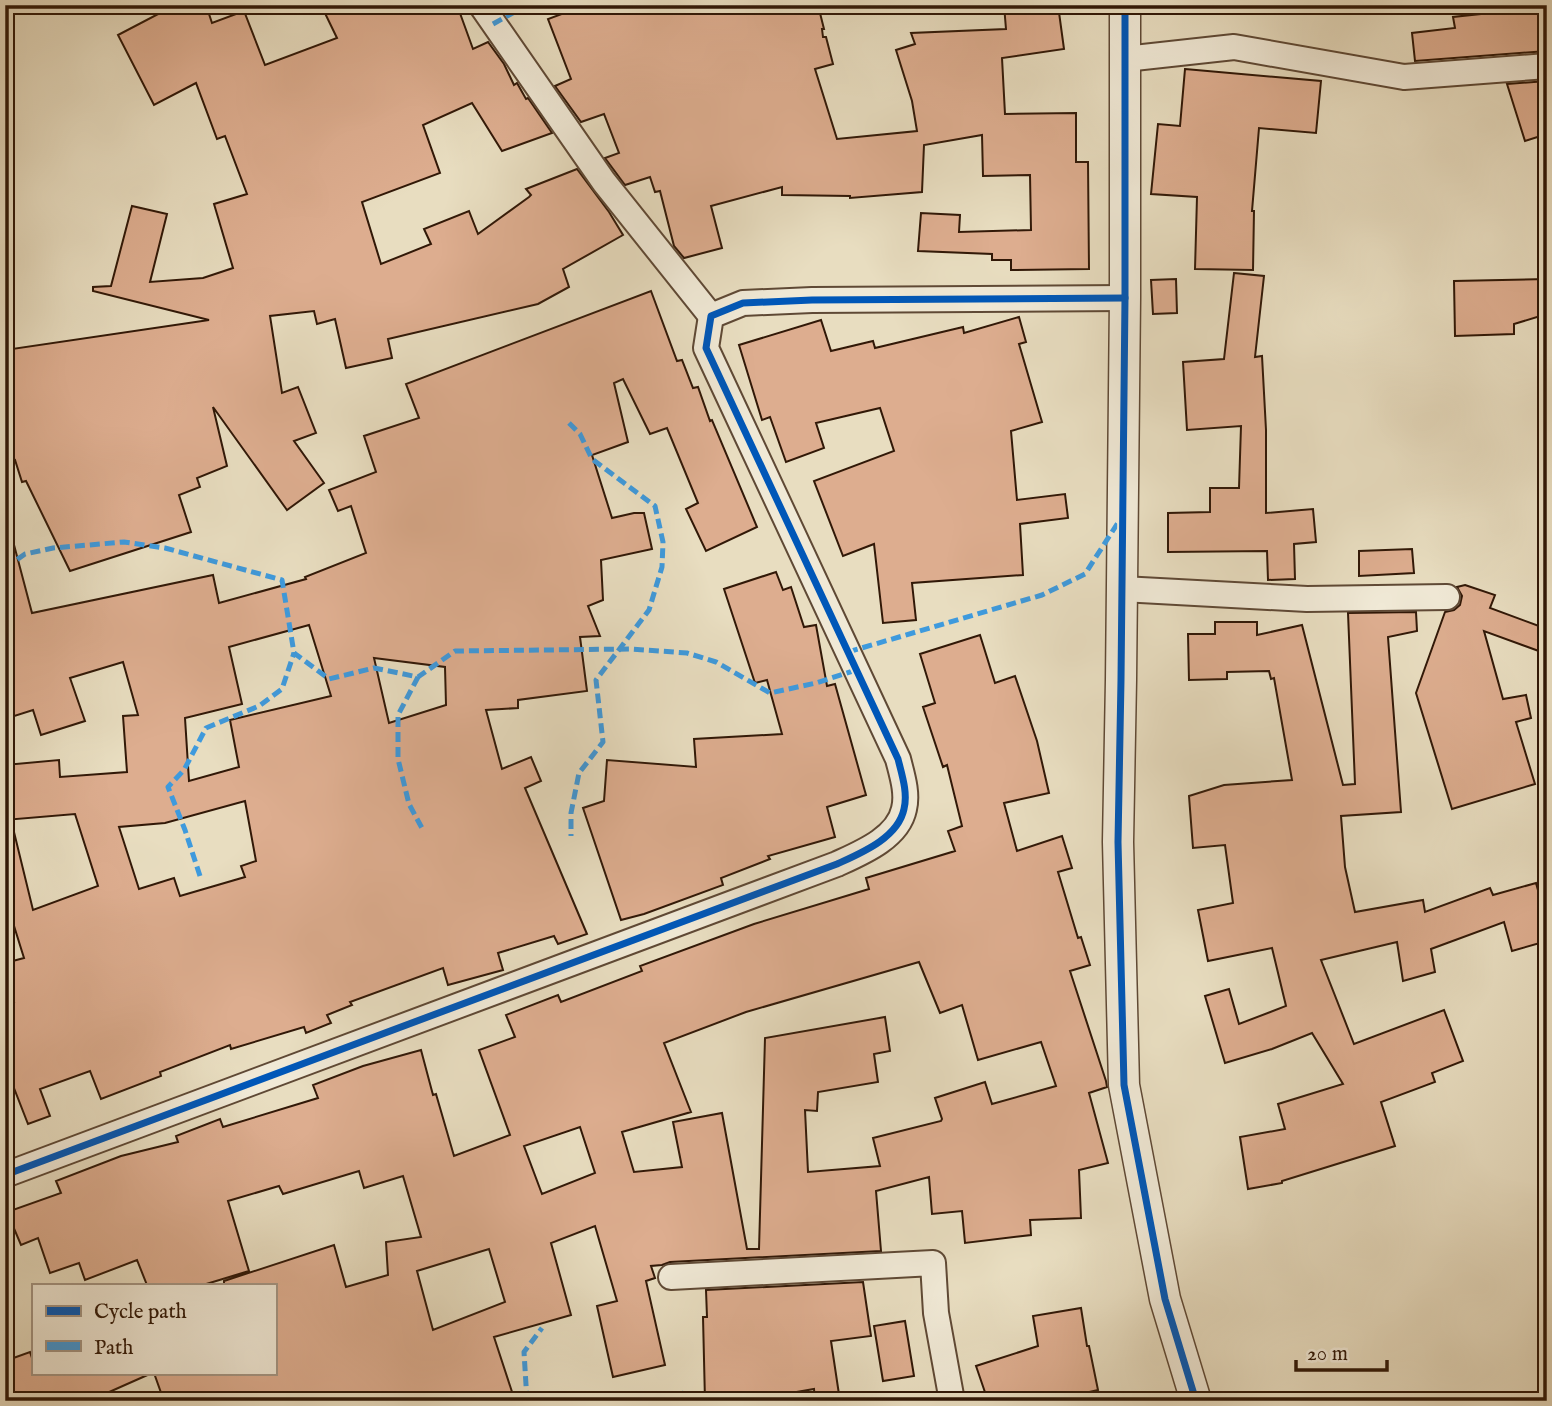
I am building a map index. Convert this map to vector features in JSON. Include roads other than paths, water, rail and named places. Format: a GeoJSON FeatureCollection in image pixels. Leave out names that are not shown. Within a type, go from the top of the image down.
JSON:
{"type":"FeatureCollection","features":[{"type":"Feature","properties":{"kind":"street"},"geometry":{"type":"LineString","coordinates":[[5,1175],[837,864],[870,848],[897,827],[904,809],[905,786],[898,759],[706,348],[711,316],[604,182],[481,5]]}},
{"type":"Feature","properties":{"kind":"street"},"geometry":{"type":"LineString","coordinates":[[1125,5],[1125,298],[1118,842],[1124,1085],[1165,1299],[1196,1401]]}},
{"type":"Feature","properties":{"kind":"street"},"geometry":{"type":"LineString","coordinates":[[1125,58],[1234,47],[1404,77],[1547,66]]}},
{"type":"Feature","properties":{"kind":"street"},"geometry":{"type":"LineString","coordinates":[[711,316],[743,303],[1125,298]]}},
{"type":"Feature","properties":{"kind":"street"},"geometry":{"type":"LineString","coordinates":[[1122,589],[1307,599],[1447,597]]}},
{"type":"Feature","properties":{"kind":"street"},"geometry":{"type":"LineString","coordinates":[[671,1277],[933,1263],[936,1313],[952,1401]]}}]}
